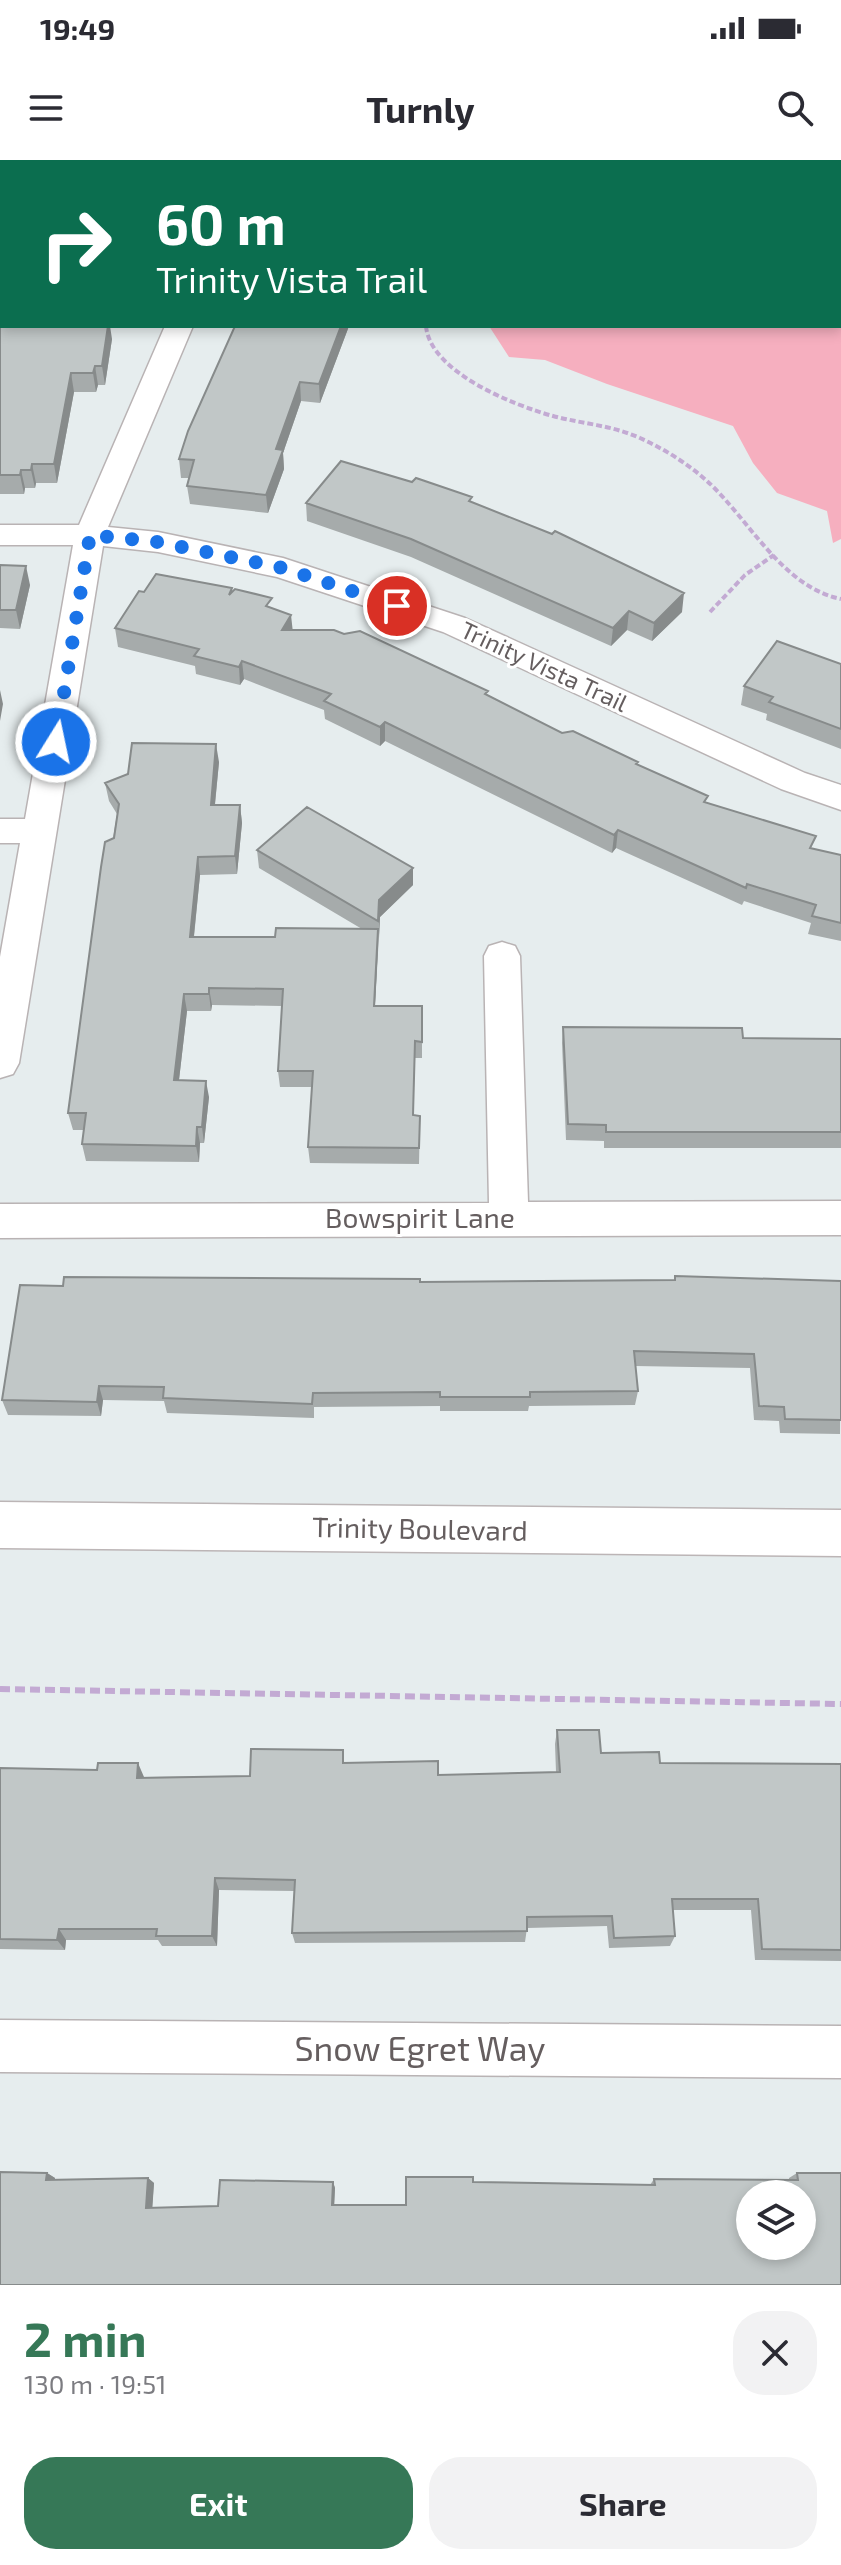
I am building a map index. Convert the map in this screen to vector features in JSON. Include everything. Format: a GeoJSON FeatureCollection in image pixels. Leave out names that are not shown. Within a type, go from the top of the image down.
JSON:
{"type":"FeatureCollection","features":[{"type":"Feature","properties":{"kind":"main road","name":"Trinity Boulevard"},"geometry":{"type":"LineString","coordinates":[[0,1525],[841,1533]]}},
{"type":"Feature","properties":{"kind":"street"},"geometry":{"type":"LineString","coordinates":[[0,1063],[90,535],[178,328]]}},
{"type":"Feature","properties":{"kind":"street","name":"Trinity Vista Trail"},"geometry":{"type":"LineString","coordinates":[[0,535],[90,535],[158,542],[283,568],[454,625],[793,781],[841,798]]}},
{"type":"Feature","properties":{"kind":"street"},"geometry":{"type":"LineString","coordinates":[[0,831],[41,831]]}},
{"type":"Feature","properties":{"kind":"street"},"geometry":{"type":"LineString","coordinates":[[502,956],[509,1217]]}},
{"type":"Feature","properties":{"kind":"street","name":"Bowspirit Lane"},"geometry":{"type":"LineString","coordinates":[[0,1221],[841,1218]]}},
{"type":"Feature","properties":{"kind":"street","name":"Snow Egret Way"},"geometry":{"type":"LineString","coordinates":[[0,2046],[841,2052]]}},
{"type":"Feature","properties":{"kind":"path"},"geometry":{"type":"LineString","coordinates":[[426,328],[426,340],[433,350],[471,381],[540,412],[618,429],[686,464],[742,515],[774,555],[820,596],[841,599]]}},
{"type":"Feature","properties":{"kind":"path"},"geometry":{"type":"LineString","coordinates":[[710,612],[745,575],[774,555]]}},
{"type":"Feature","properties":{"kind":"path"},"geometry":{"type":"LineString","coordinates":[[0,1689],[841,1704]]}},
{"type":"Feature","properties":{"kind":"shaded area"},"geometry":{"type":"Polygon","coordinates":[[[490,328],[841,328],[841,539],[833,543],[827,511],[777,493],[753,463],[733,426],[545,360],[509,357],[490,328]]]}},
{"type":"Feature","properties":{"kind":"building"},"geometry":{"type":"Polygon","coordinates":[[[0,328],[108,328],[102,366],[95,366],[93,373],[71,373],[54,464],[32,464],[31,470],[21,470],[20,475],[0,475],[0,328]]]}},
{"type":"Feature","properties":{"kind":"building"},"geometry":{"type":"Polygon","coordinates":[[[234,328],[340,328],[319,384],[300,382],[276,449],[283,450],[266,495],[187,486],[194,460],[179,459],[188,431],[234,328]]]}},
{"type":"Feature","properties":{"kind":"building"},"geometry":{"type":"Polygon","coordinates":[[[341,461],[412,482],[416,478],[472,497],[469,501],[552,534],[555,531],[684,593],[654,623],[629,611],[613,628],[411,539],[306,503],[341,461]]]}},
{"type":"Feature","properties":{"kind":"building"},"geometry":{"type":"Polygon","coordinates":[[[0,565],[26,566],[16,610],[0,610],[0,565]]]}},
{"type":"Feature","properties":{"kind":"building"},"geometry":{"type":"Polygon","coordinates":[[[156,574],[232,588],[229,595],[235,589],[272,598],[266,606],[291,615],[282,630],[334,630],[344,634],[360,631],[488,691],[485,694],[562,733],[573,731],[638,762],[636,764],[708,796],[704,802],[816,836],[810,848],[841,855],[841,923],[812,916],[816,905],[747,884],[746,888],[618,830],[614,835],[385,722],[380,727],[324,701],[331,694],[242,661],[239,667],[194,656],[199,649],[115,628],[139,591],[144,592],[156,574]]]}},
{"type":"Feature","properties":{"kind":"building"},"geometry":{"type":"Polygon","coordinates":[[[777,641],[841,664],[841,729],[769,702],[773,697],[744,686],[777,641]]]}},
{"type":"Feature","properties":{"kind":"building"},"geometry":{"type":"Polygon","coordinates":[[[132,743],[216,744],[211,805],[240,805],[235,856],[198,857],[190,937],[275,937],[276,928],[378,929],[374,1006],[422,1006],[422,1042],[415,1041],[413,1115],[420,1116],[419,1148],[308,1147],[313,1071],[278,1071],[283,989],[209,988],[209,994],[184,994],[174,1080],[206,1081],[202,1127],[197,1127],[196,1146],[82,1144],[86,1113],[68,1113],[105,842],[114,838],[119,804],[105,783],[128,774],[132,743]]]}},
{"type":"Feature","properties":{"kind":"building"},"geometry":{"type":"Polygon","coordinates":[[[307,807],[413,868],[379,900],[378,921],[257,850],[307,807]]]}},
{"type":"Feature","properties":{"kind":"building"},"geometry":{"type":"Polygon","coordinates":[[[563,1027],[742,1028],[743,1038],[841,1039],[841,1132],[606,1132],[606,1125],[568,1124],[563,1027]]]}},
{"type":"Feature","properties":{"kind":"building"},"geometry":{"type":"Polygon","coordinates":[[[675,1276],[841,1281],[841,1420],[785,1419],[784,1407],[759,1406],[754,1354],[634,1351],[638,1391],[530,1392],[530,1397],[440,1397],[440,1392],[313,1393],[312,1404],[163,1398],[164,1387],[99,1386],[97,1402],[2,1400],[20,1285],[63,1286],[64,1277],[420,1279],[420,1282],[675,1280],[675,1276]]]}},
{"type":"Feature","properties":{"kind":"building"},"geometry":{"type":"Polygon","coordinates":[[[557,1730],[599,1730],[601,1753],[659,1752],[660,1763],[841,1764],[841,1950],[762,1949],[758,1899],[672,1899],[675,1936],[614,1938],[612,1916],[527,1917],[527,1931],[292,1933],[295,1880],[215,1878],[212,1936],[156,1936],[157,1929],[59,1929],[57,1940],[0,1939],[0,1768],[97,1770],[98,1763],[138,1763],[137,1778],[250,1776],[251,1749],[343,1750],[343,1763],[438,1761],[438,1775],[560,1772],[557,1730]]]}},
{"type":"Feature","properties":{"kind":"building"},"geometry":{"type":"Polygon","coordinates":[[[0,2172],[47,2173],[46,2180],[148,2178],[146,2208],[218,2206],[220,2180],[333,2182],[332,2205],[406,2205],[406,2177],[473,2177],[473,2182],[655,2185],[654,2179],[798,2180],[797,2173],[841,2173],[841,2285],[0,2285],[0,2172]]]}},
{"type":"Feature","properties":{"kind":"route"},"geometry":{"type":"LineString","coordinates":[[56,742],[90,535],[158,542],[283,568],[397,606]]}}]}
